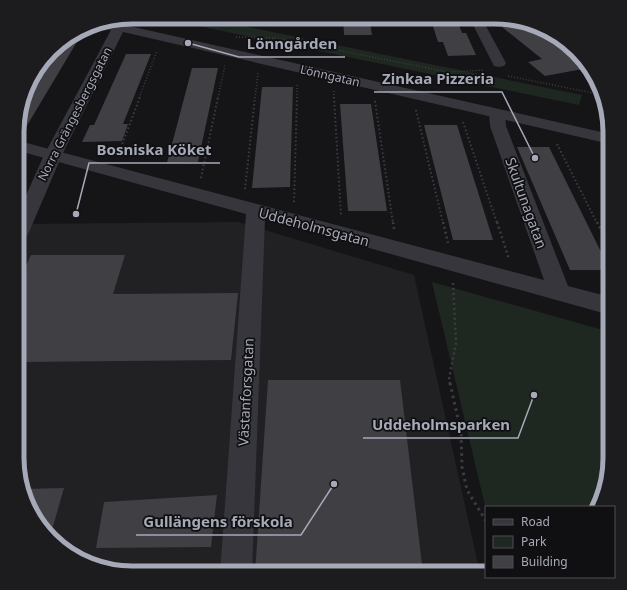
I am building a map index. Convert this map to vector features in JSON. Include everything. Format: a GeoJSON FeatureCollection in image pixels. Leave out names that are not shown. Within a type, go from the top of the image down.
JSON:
{"type":"FeatureCollection","features":[{"type":"Feature","properties":{"kind":"street","name":"Lönngatan"},"geometry":{"type":"LineString","coordinates":[[125,24],[497,114],[603,143]]}},
{"type":"Feature","properties":{"kind":"street"},"geometry":{"type":"LineString","coordinates":[[478,24],[500,69]]}},
{"type":"Feature","properties":{"kind":"street","name":"Norra Grängesbergsgatan"},"geometry":{"type":"LineString","coordinates":[[24,219],[53,155],[120,25]]}},
{"type":"Feature","properties":{"kind":"street","name":"Skultunagatan"},"geometry":{"type":"LineString","coordinates":[[497,114],[498,126],[559,292]]}},
{"type":"Feature","properties":{"kind":"street","name":"Uddeholmsgatan"},"geometry":{"type":"LineString","coordinates":[[24,147],[250,204],[453,264],[603,304]]}},
{"type":"Feature","properties":{"kind":"street","name":"Västanforsgatan"},"geometry":{"type":"LineString","coordinates":[[236,566],[250,204]]}},
{"type":"Feature","properties":{"kind":"path"},"geometry":{"type":"LineString","coordinates":[[236,37],[276,38],[448,72],[480,69],[487,71]]}},
{"type":"Feature","properties":{"kind":"path"},"geometry":{"type":"LineString","coordinates":[[118,155],[158,47]]}},
{"type":"Feature","properties":{"kind":"path"},"geometry":{"type":"LineString","coordinates":[[200,184],[226,63]]}},
{"type":"Feature","properties":{"kind":"path"},"geometry":{"type":"LineString","coordinates":[[500,69],[596,93]]}},
{"type":"Feature","properties":{"kind":"path"},"geometry":{"type":"LineString","coordinates":[[250,204],[258,71]]}},
{"type":"Feature","properties":{"kind":"path"},"geometry":{"type":"LineString","coordinates":[[294,209],[297,80]]}},
{"type":"Feature","properties":{"kind":"path"},"geometry":{"type":"LineString","coordinates":[[334,88],[342,221]]}},
{"type":"Feature","properties":{"kind":"path"},"geometry":{"type":"LineString","coordinates":[[374,98],[395,235]]}},
{"type":"Feature","properties":{"kind":"path"},"geometry":{"type":"LineString","coordinates":[[415,107],[453,264],[456,343],[449,380],[461,432],[462,467],[467,490],[485,519]]}},
{"type":"Feature","properties":{"kind":"path"},"geometry":{"type":"LineString","coordinates":[[462,118],[511,266]]}},
{"type":"Feature","properties":{"kind":"path"},"geometry":{"type":"LineString","coordinates":[[555,140],[603,234]]}},
{"type":"Feature","properties":{"kind":"shaded area"},"geometry":{"type":"Polygon","coordinates":[[[238,222],[414,275],[478,566],[132,566],[118,565],[91,558],[66,544],[46,524],[32,499],[26,479],[24,465],[24,224],[238,222]]]}},
{"type":"Feature","properties":{"kind":"green space"},"geometry":{"type":"Polygon","coordinates":[[[189,24],[233,24],[582,95],[579,105],[189,24]]]}},
{"type":"Feature","properties":{"kind":"green space"},"geometry":{"type":"Polygon","coordinates":[[[432,282],[603,330],[603,458],[601,479],[591,506],[485,506],[432,282]]]}},
{"type":"Feature","properties":{"kind":"building"},"geometry":{"type":"Polygon","coordinates":[[[343,24],[370,24],[372,35],[344,35],[343,24]]]}},
{"type":"Feature","properties":{"kind":"building"},"geometry":{"type":"Polygon","coordinates":[[[432,24],[459,24],[462,33],[466,33],[476,55],[448,56],[443,42],[438,42],[432,24]]]}},
{"type":"Feature","properties":{"kind":"building"},"geometry":{"type":"Polygon","coordinates":[[[511,25],[543,35],[561,46],[583,69],[545,76],[528,62],[542,59],[502,27],[511,25]]]}},
{"type":"Feature","properties":{"kind":"building"},"geometry":{"type":"Polygon","coordinates":[[[79,38],[24,130],[28,104],[32,91],[42,72],[61,51],[79,38]]]}},
{"type":"Feature","properties":{"kind":"building"},"geometry":{"type":"Polygon","coordinates":[[[126,54],[151,54],[123,124],[128,124],[122,141],[82,142],[90,125],[94,125],[126,54]]]}},
{"type":"Feature","properties":{"kind":"building"},"geometry":{"type":"Polygon","coordinates":[[[192,68],[218,68],[198,162],[167,163],[192,68]]]}},
{"type":"Feature","properties":{"kind":"building"},"geometry":{"type":"Polygon","coordinates":[[[262,87],[293,87],[290,187],[252,188],[262,87]]]}},
{"type":"Feature","properties":{"kind":"building"},"geometry":{"type":"Polygon","coordinates":[[[340,104],[371,104],[387,211],[348,211],[340,104]]]}},
{"type":"Feature","properties":{"kind":"building"},"geometry":{"type":"Polygon","coordinates":[[[424,125],[457,125],[493,240],[453,240],[424,125]]]}},
{"type":"Feature","properties":{"kind":"building"},"geometry":{"type":"Polygon","coordinates":[[[517,147],[549,147],[603,256],[603,270],[570,270],[517,147]]]}},
{"type":"Feature","properties":{"kind":"building"},"geometry":{"type":"Polygon","coordinates":[[[31,255],[125,255],[113,294],[238,293],[231,360],[24,362],[24,270],[31,255]]]}},
{"type":"Feature","properties":{"kind":"building"},"geometry":{"type":"Polygon","coordinates":[[[268,380],[400,380],[422,566],[255,566],[268,380]]]}},
{"type":"Feature","properties":{"kind":"building"},"geometry":{"type":"Polygon","coordinates":[[[64,488],[52,530],[46,524],[39,512],[32,499],[29,489],[64,488]]]}},
{"type":"Feature","properties":{"kind":"building"},"geometry":{"type":"Polygon","coordinates":[[[217,495],[211,547],[96,548],[104,502],[217,495]]]}},
{"type":"Feature","properties":{"kind":"place","name":"Lönngården"},"geometry":{"type":"Point","coordinates":[188,43]}},
{"type":"Feature","properties":{"kind":"place","name":"Zinkaa Pizzeria"},"geometry":{"type":"Point","coordinates":[535,158]}},
{"type":"Feature","properties":{"kind":"place","name":"Bosniska Köket"},"geometry":{"type":"Point","coordinates":[76,214]}},
{"type":"Feature","properties":{"kind":"place","name":"Uddeholmsparken"},"geometry":{"type":"Point","coordinates":[534,395]}},
{"type":"Feature","properties":{"kind":"place","name":"Gullängens förskola"},"geometry":{"type":"Point","coordinates":[334,484]}}]}
